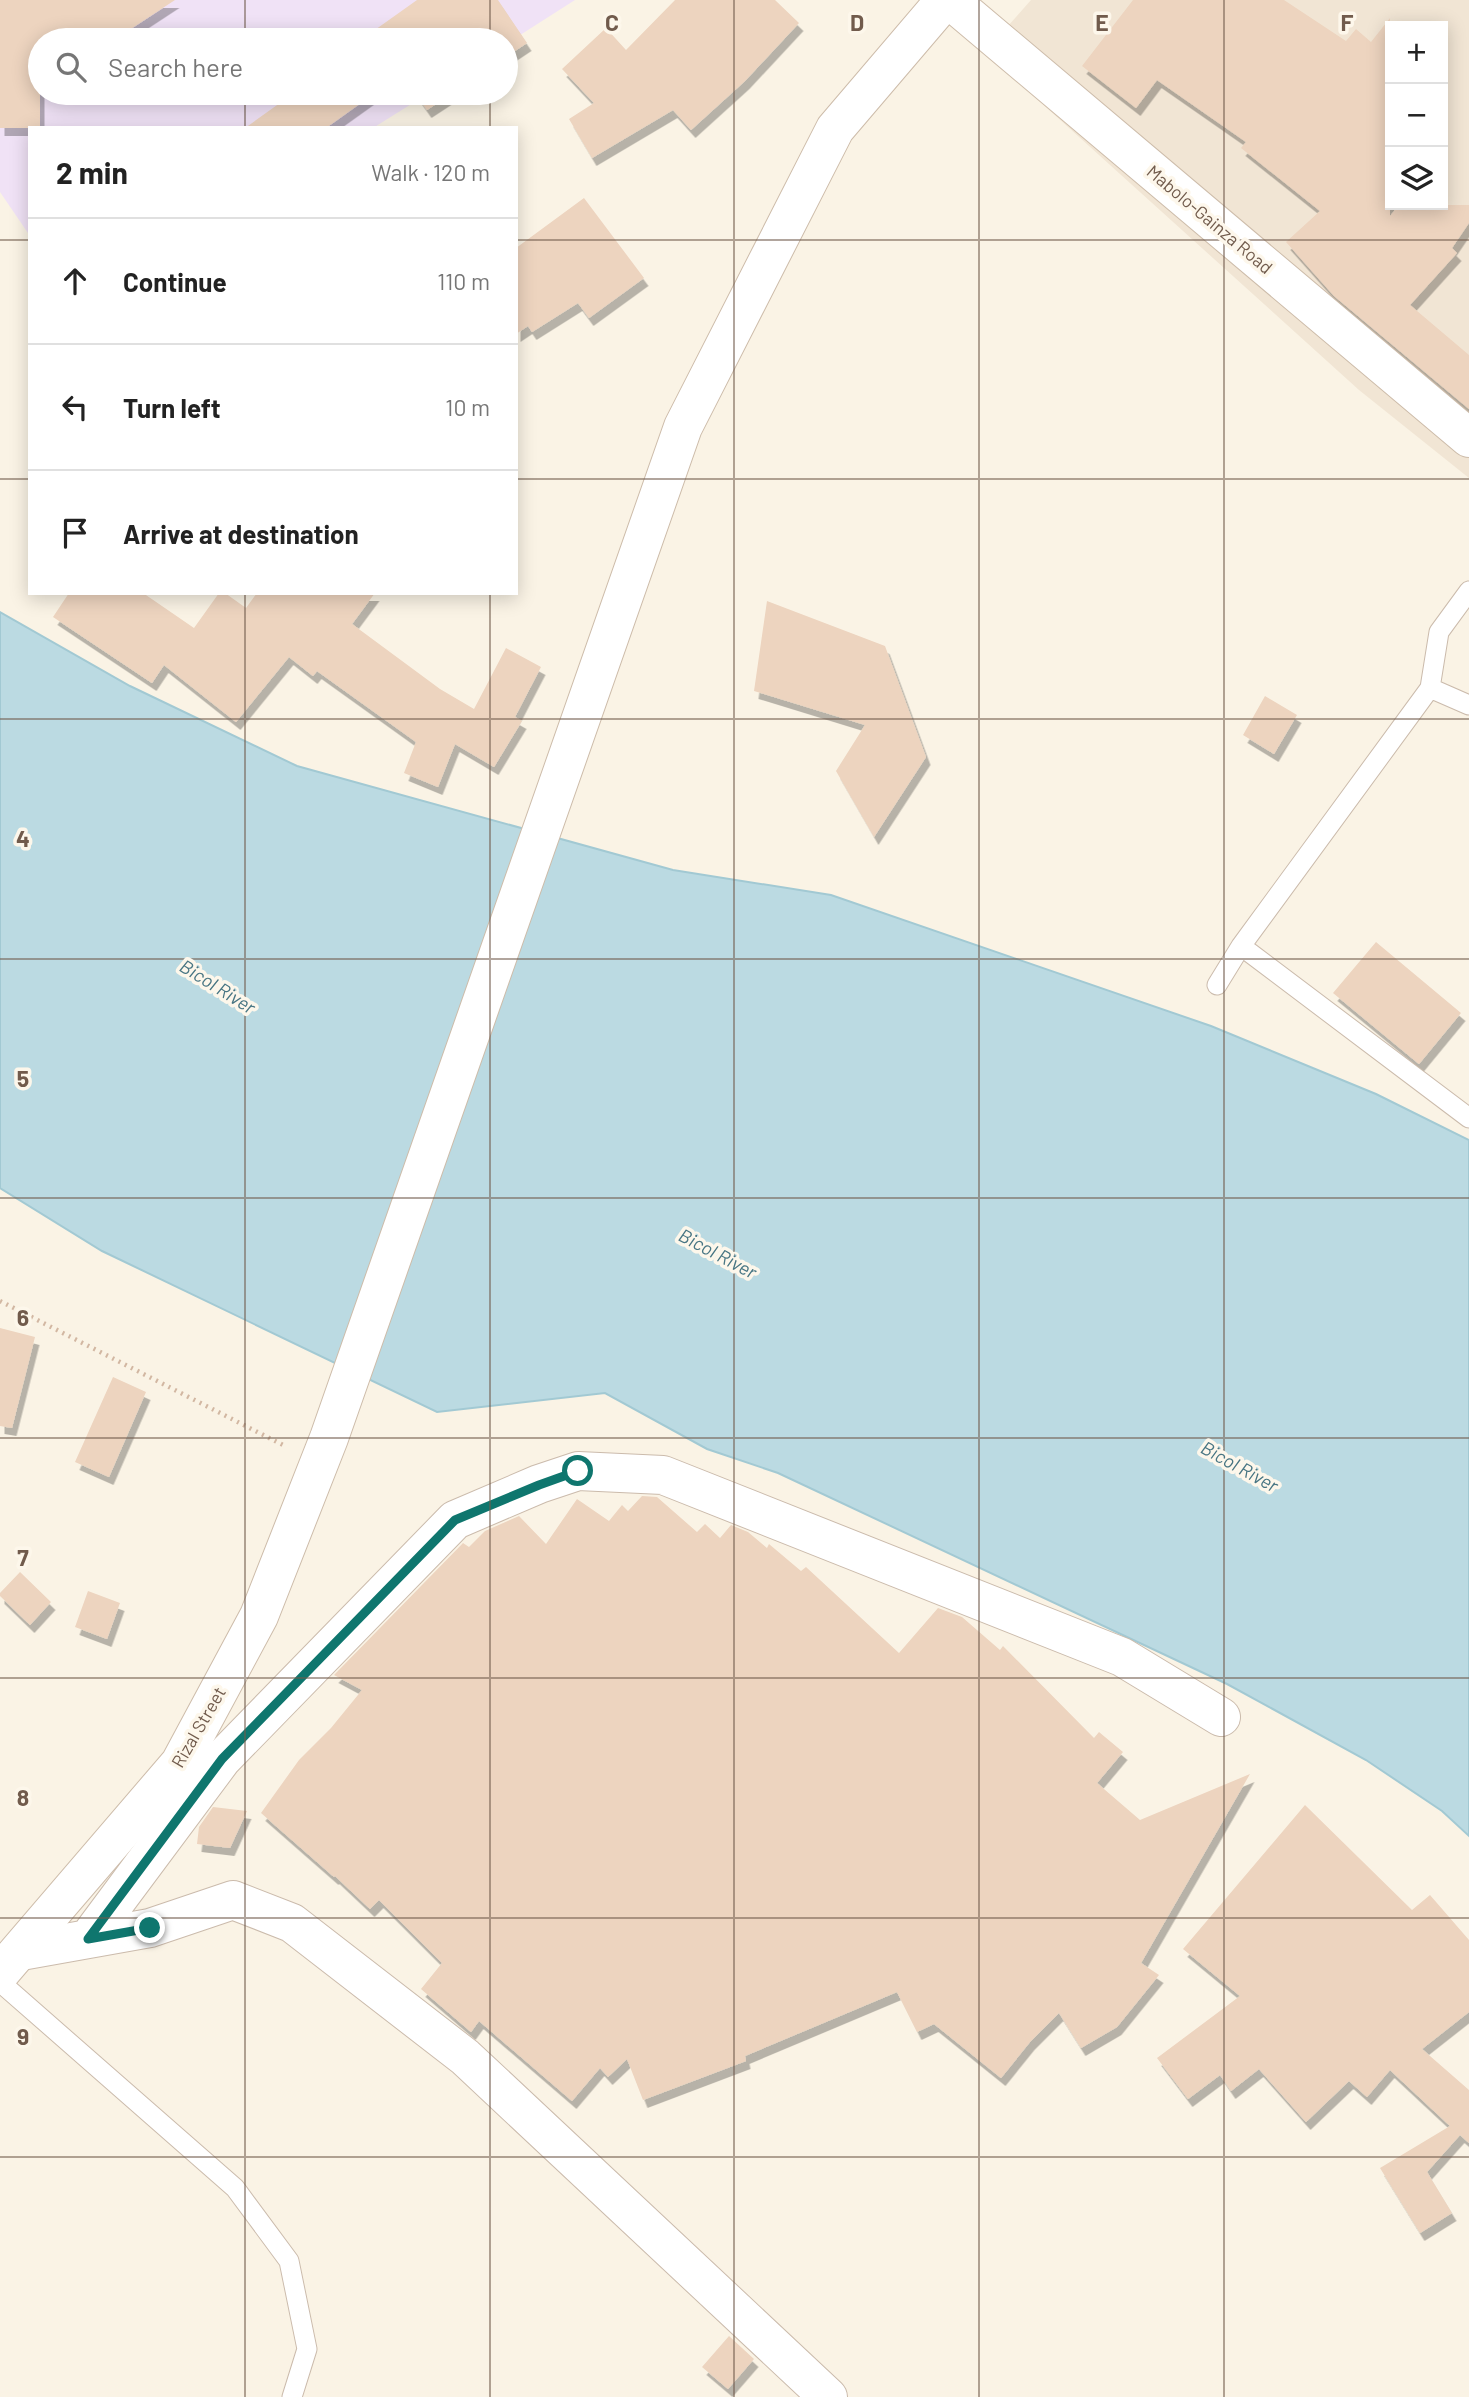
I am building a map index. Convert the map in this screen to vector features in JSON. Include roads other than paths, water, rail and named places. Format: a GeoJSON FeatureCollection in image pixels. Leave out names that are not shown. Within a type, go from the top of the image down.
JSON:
{"type":"FeatureCollection","features":[{"type":"Feature","properties":{"kind":"main road","name":"Mabolo-Gainza Road"},"geometry":{"type":"LineString","coordinates":[[947,0],[1469,439]]}},
{"type":"Feature","properties":{"kind":"main road","name":"Rizal Street"},"geometry":{"type":"LineString","coordinates":[[7,1953],[180,1763],[259,1616],[329,1438],[683,427],[835,129],[947,0]]}},
{"type":"Feature","properties":{"kind":"main road"},"geometry":{"type":"LineString","coordinates":[[88,1939],[222,1759],[455,1520],[578,1471],[663,1475],[1122,1657],[1221,1717]]}},
{"type":"Feature","properties":{"kind":"main road"},"geometry":{"type":"LineString","coordinates":[[7,1953],[150,1928],[233,1900],[292,1923],[465,2057],[828,2397]]}},
{"type":"Feature","properties":{"kind":"lane"},"geometry":{"type":"LineString","coordinates":[[1217,985],[1241,946],[1430,688],[1439,632],[1469,590]]}},
{"type":"Feature","properties":{"kind":"lane"},"geometry":{"type":"LineString","coordinates":[[1430,688],[1469,705]]}},
{"type":"Feature","properties":{"kind":"lane"},"geometry":{"type":"LineString","coordinates":[[1241,946],[1469,1118]]}},
{"type":"Feature","properties":{"kind":"lane"},"geometry":{"type":"LineString","coordinates":[[0,1982],[235,2188],[289,2261],[307,2349],[292,2397]]}},
{"type":"Feature","properties":{"kind":"water","name":"Bicol River"},"geometry":{"type":"Polygon","coordinates":[[[0,612],[130,686],[297,766],[673,870],[831,895],[1211,1026],[1376,1094],[1469,1140],[1469,1836],[1442,1811],[1366,1760],[1227,1684],[778,1473],[707,1449],[605,1393],[437,1412],[102,1251],[0,1188],[0,612]]]}}]}
